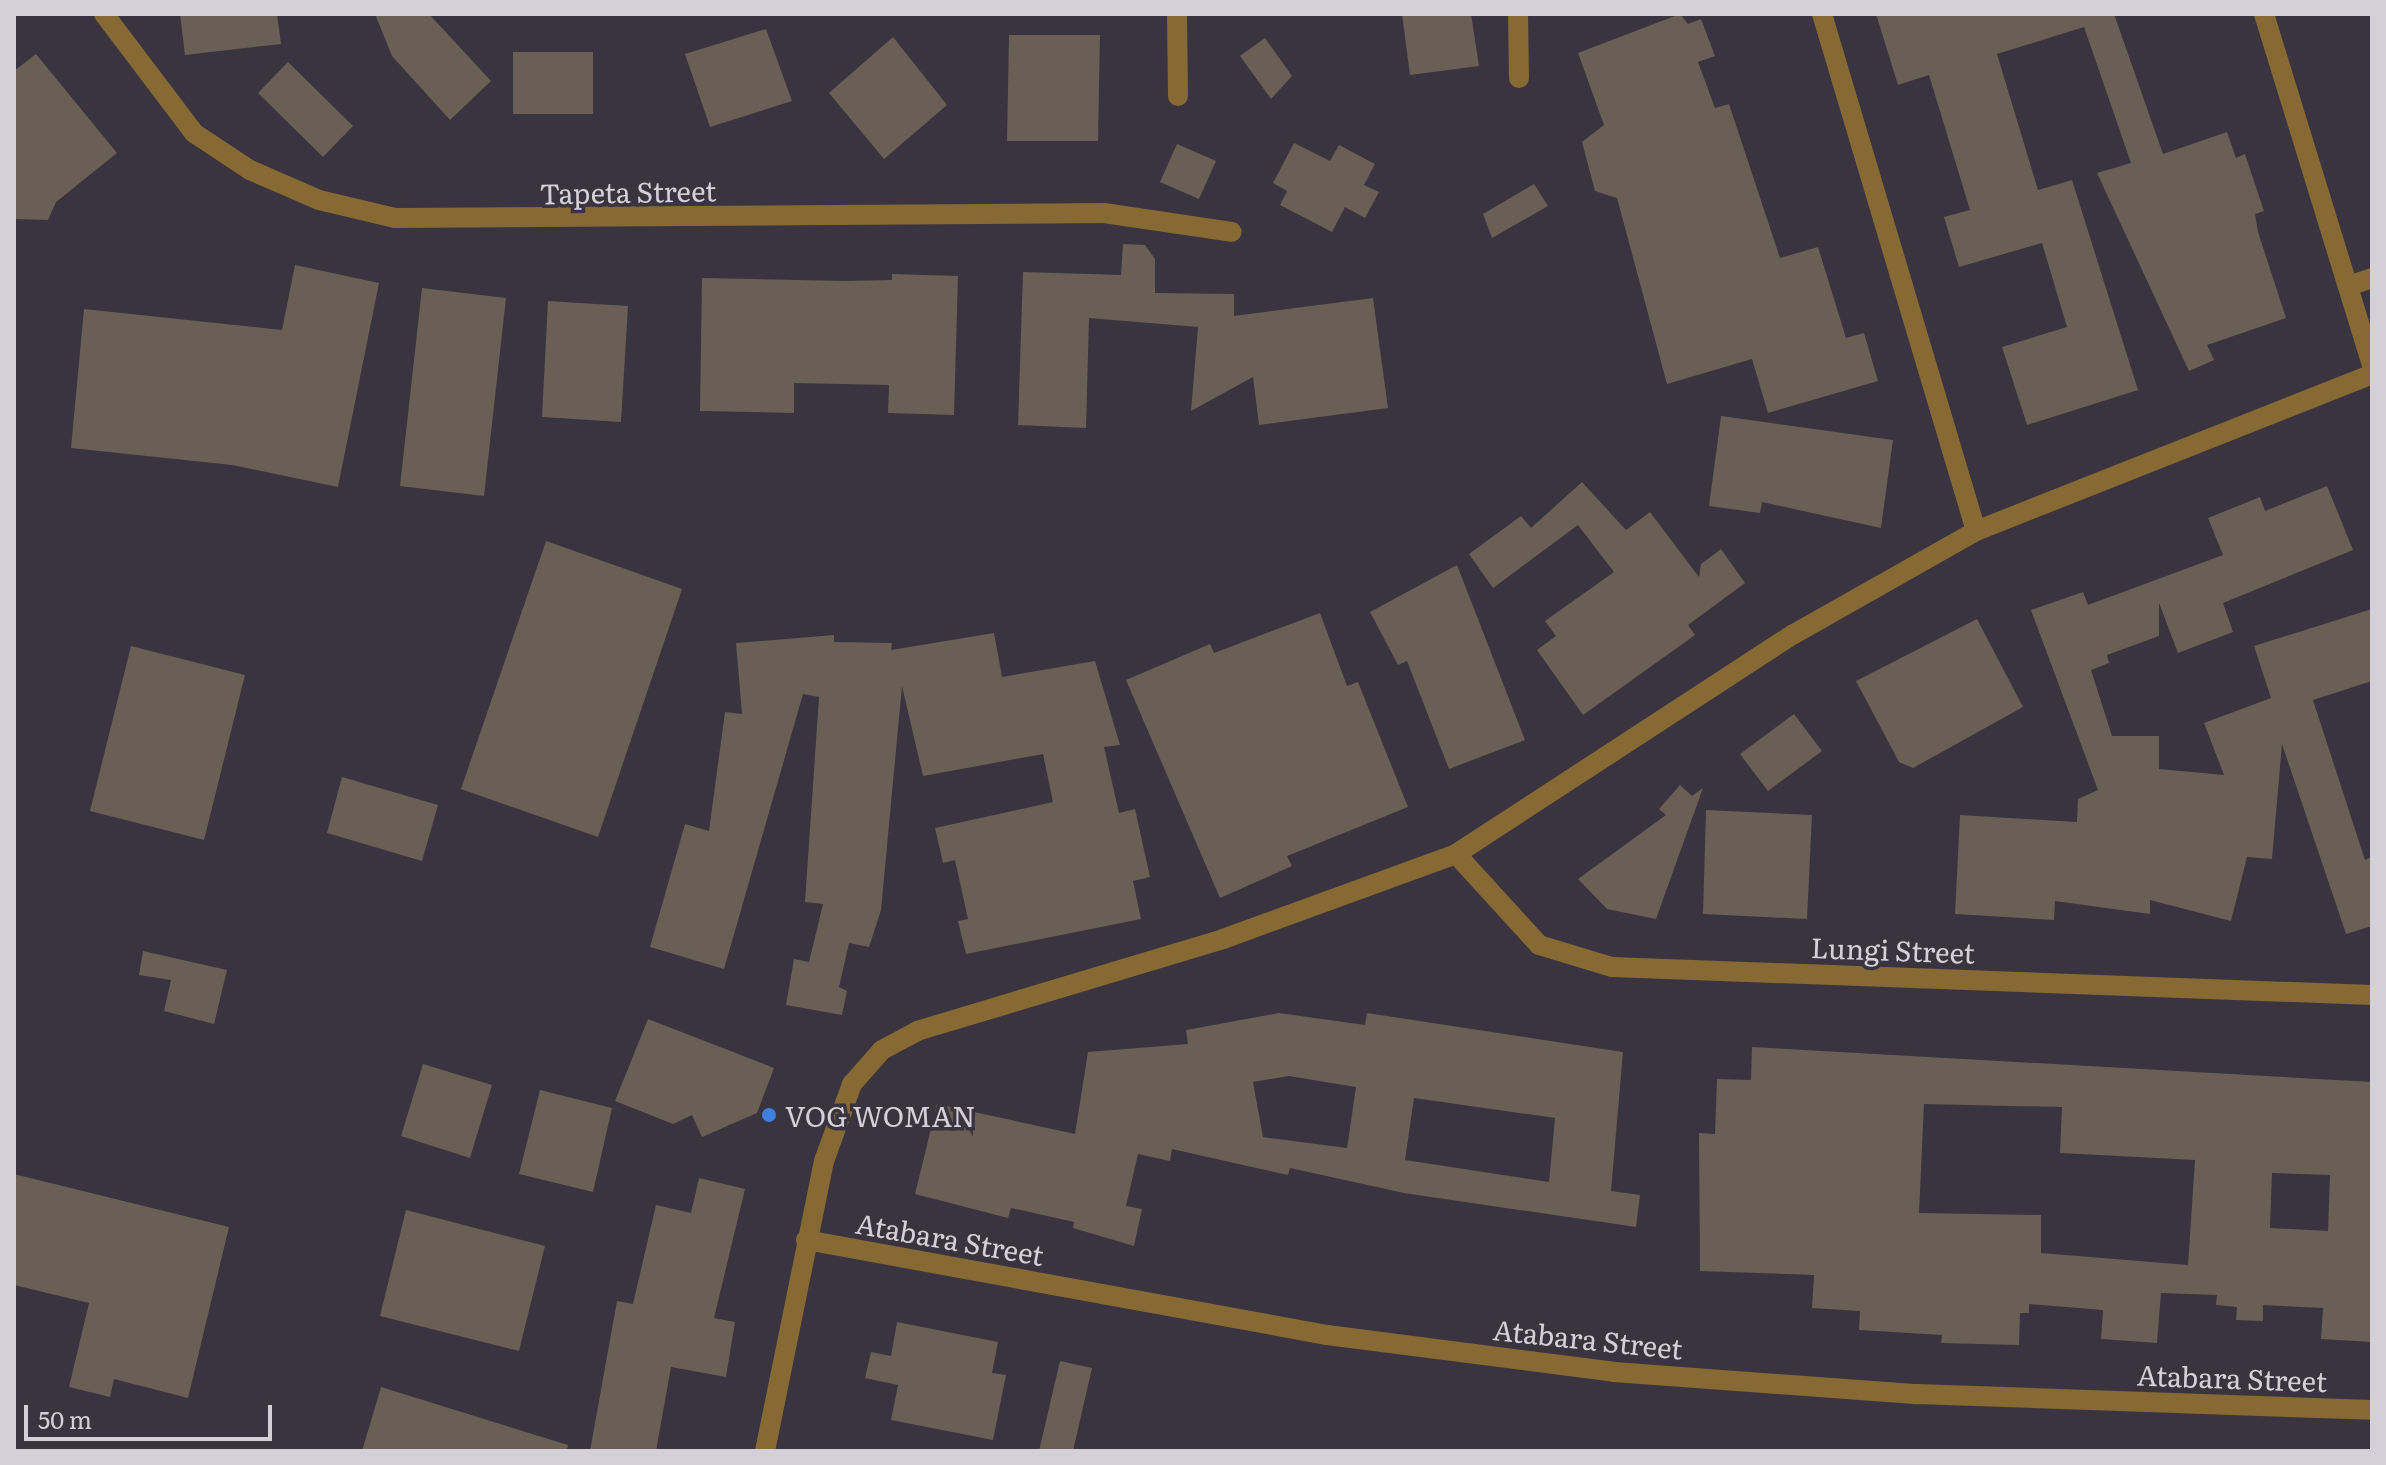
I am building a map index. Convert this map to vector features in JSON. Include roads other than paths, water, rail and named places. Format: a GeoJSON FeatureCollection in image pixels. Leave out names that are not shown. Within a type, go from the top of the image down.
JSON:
{"type":"FeatureCollection","features":[{"type":"Feature","properties":{"kind":"street","name":"Tapeta Street"},"geometry":{"type":"LineString","coordinates":[[104,14],[194,133],[250,170],[319,200],[395,218],[1104,213],[1232,232]]}},
{"type":"Feature","properties":{"kind":"street"},"geometry":{"type":"LineString","coordinates":[[1177,14],[1178,96]]}},
{"type":"Feature","properties":{"kind":"street"},"geometry":{"type":"LineString","coordinates":[[1518,14],[1519,78]]}},
{"type":"Feature","properties":{"kind":"street"},"geometry":{"type":"LineString","coordinates":[[1822,14],[1976,531]]}},
{"type":"Feature","properties":{"kind":"street"},"geometry":{"type":"LineString","coordinates":[[2264,14],[2372,365]]}},
{"type":"Feature","properties":{"kind":"street"},"geometry":{"type":"LineString","coordinates":[[2348,286],[2372,278]]}},
{"type":"Feature","properties":{"kind":"street"},"geometry":{"type":"LineString","coordinates":[[765,1451],[806,1240],[852,1084],[882,1050],[917,1031],[1223,939],[1456,854],[1794,634],[1976,531],[2372,374]]}},
{"type":"Feature","properties":{"kind":"street","name":"Lungi Street"},"geometry":{"type":"LineString","coordinates":[[1456,854],[1539,945],[1612,967],[2372,995]]}},
{"type":"Feature","properties":{"kind":"street","name":"Atabara Street"},"geometry":{"type":"LineString","coordinates":[[806,1240],[1327,1335],[1614,1372],[1917,1394],[2372,1410]]}},
{"type":"Feature","properties":{"kind":"place","name":"VOG WOMAN"},"geometry":{"type":"Point","coordinates":[769,1115]}}]}
